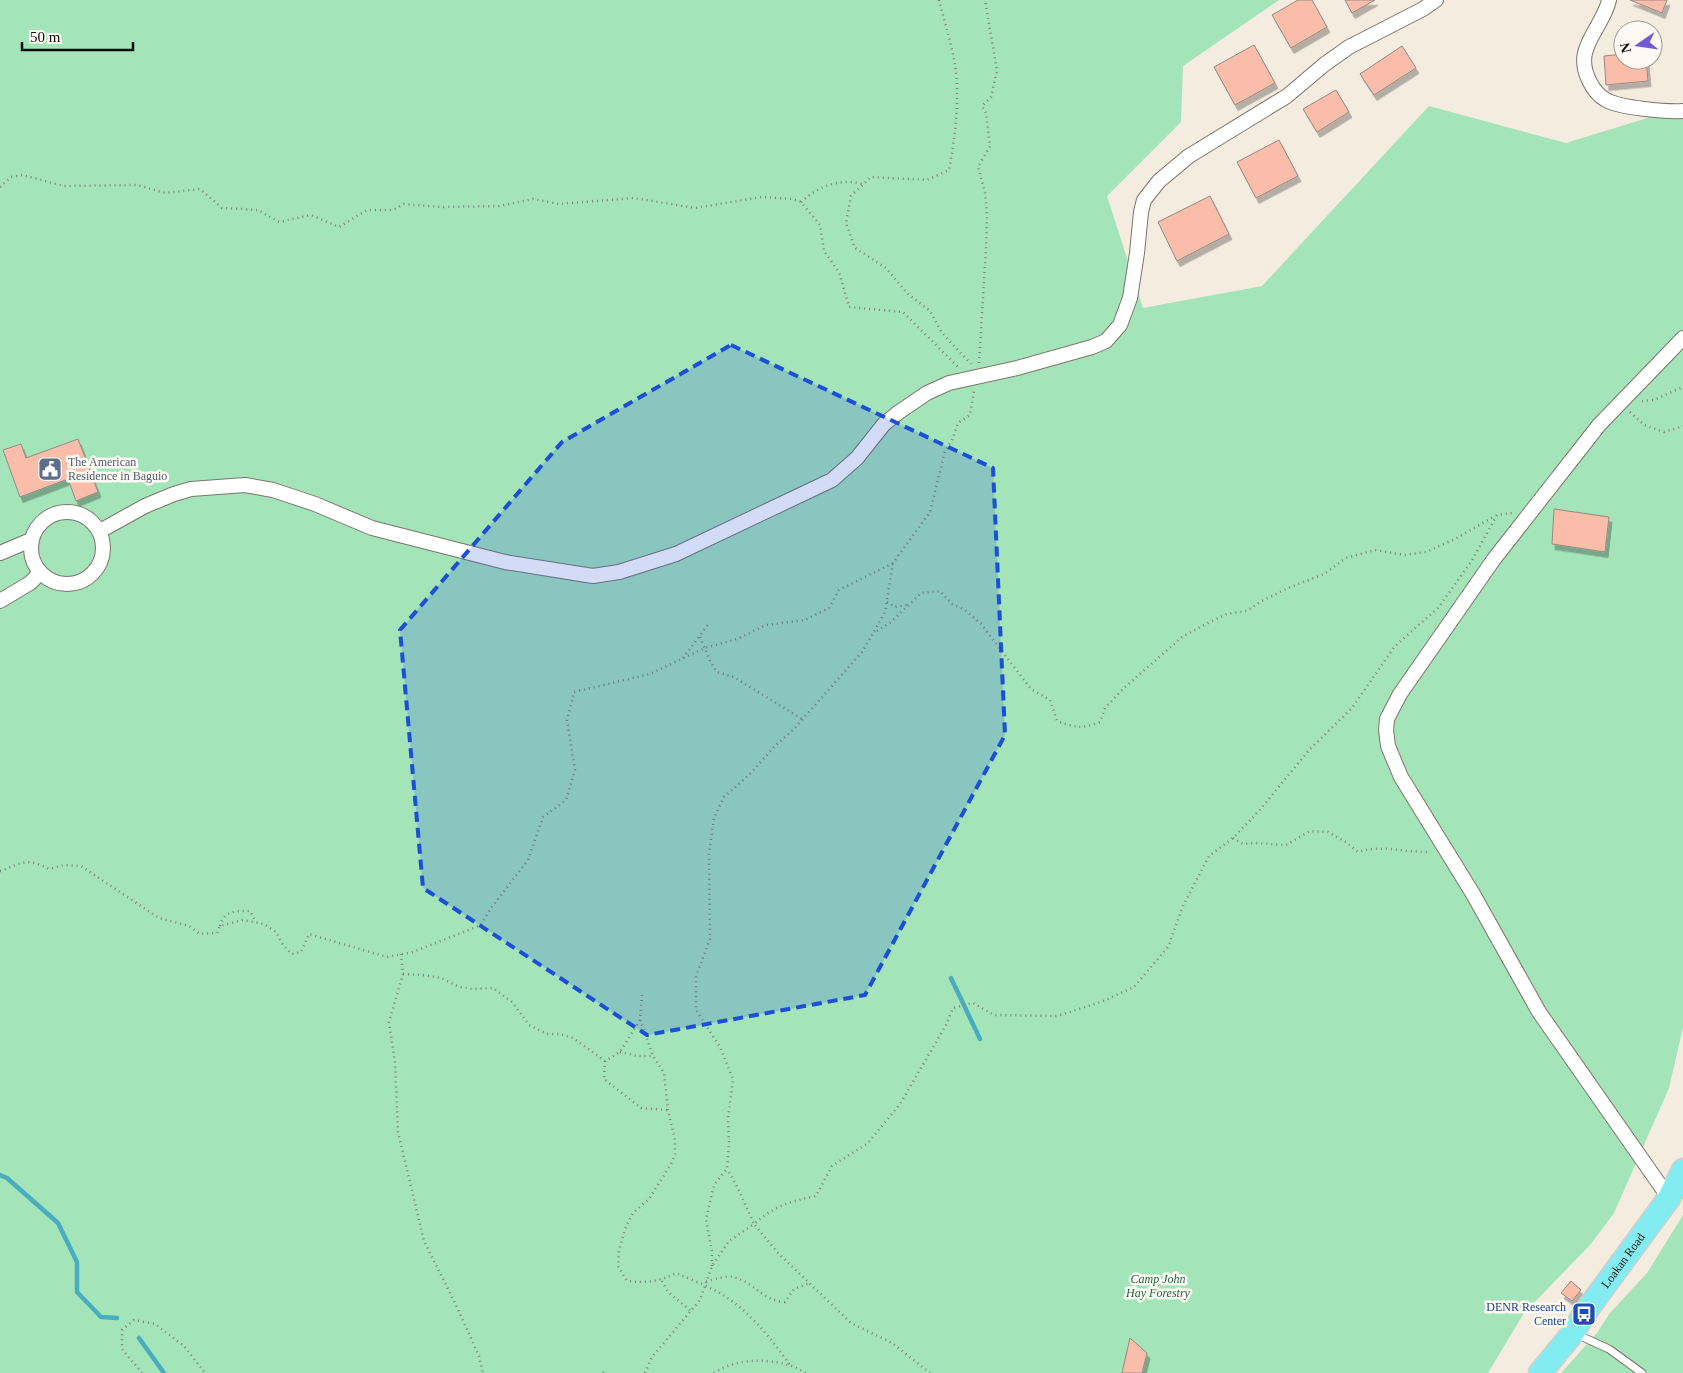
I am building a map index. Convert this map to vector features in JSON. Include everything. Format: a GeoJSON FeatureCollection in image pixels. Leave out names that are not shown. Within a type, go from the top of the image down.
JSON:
{"type":"FeatureCollection","features":[{"type":"Feature","properties":{"kind":"main road","name":"Loakan Road"},"geometry":{"type":"LineString","coordinates":[[1540,1373],[1573,1332],[1584,1314],[1669,1198],[1683,1170]]}},
{"type":"Feature","properties":{"kind":"street"},"geometry":{"type":"LineString","coordinates":[[100,531],[146,506],[174,494],[191,489],[245,484],[273,490],[315,504],[372,528],[505,562],[593,576],[619,572],[676,554],[832,480],[857,458],[884,424],[927,393],[949,383],[1068,354],[1106,341],[1120,325],[1130,298],[1141,212],[1144,200],[1159,181],[1189,156],[1287,96],[1325,64],[1349,47],[1436,0]]}},
{"type":"Feature","properties":{"kind":"street"},"geometry":{"type":"LineString","coordinates":[[1609,0],[1585,53],[1584,64],[1587,77],[1595,90],[1608,101],[1632,107],[1683,111]]}},
{"type":"Feature","properties":{"kind":"street"},"geometry":{"type":"LineString","coordinates":[[1669,1198],[1539,1012],[1473,894],[1402,777],[1388,746],[1386,730],[1387,719],[1400,694],[1494,559],[1599,425],[1683,338]]}},
{"type":"Feature","properties":{"kind":"street"},"geometry":{"type":"LineString","coordinates":[[63,512],[78,513],[90,520],[100,531],[103,557],[97,569],[88,578],[76,584],[64,585],[51,581],[40,573],[34,563],[31,552],[31,540],[38,526],[49,516],[63,512]]}},
{"type":"Feature","properties":{"kind":"street"},"geometry":{"type":"LineString","coordinates":[[0,553],[31,540]]}},
{"type":"Feature","properties":{"kind":"street"},"geometry":{"type":"LineString","coordinates":[[0,601],[16,592],[40,573]]}},
{"type":"Feature","properties":{"kind":"lane"},"geometry":{"type":"LineString","coordinates":[[1573,1332],[1609,1349],[1642,1373]]}},
{"type":"Feature","properties":{"kind":"path"},"geometry":{"type":"LineString","coordinates":[[939,0],[956,72],[957,106],[949,170],[927,180],[871,177],[851,196],[846,223],[856,248],[886,268],[907,293],[930,311],[942,333],[971,363],[976,377]]}},
{"type":"Feature","properties":{"kind":"path"},"geometry":{"type":"LineString","coordinates":[[221,926],[243,920],[264,924],[276,932],[283,945],[292,954],[301,952],[309,934],[387,957],[412,952],[481,925],[491,908],[528,860],[543,817],[566,800],[575,770],[567,720],[574,692],[650,674],[705,648],[737,639],[766,625],[805,620],[829,608],[839,590],[893,562],[930,512],[945,451],[952,440],[958,423],[970,415],[976,377],[986,248],[986,192],[978,167],[990,146],[986,113],[982,106],[991,96],[997,72],[985,0]]}},
{"type":"Feature","properties":{"kind":"path"},"geometry":{"type":"LineString","coordinates":[[0,187],[11,177],[22,175],[64,186],[137,185],[165,193],[200,189],[222,208],[258,210],[278,222],[311,215],[339,227],[366,210],[393,210],[404,204],[441,208],[499,206],[533,199],[559,204],[634,198],[695,208],[762,197],[792,199],[801,202],[820,225],[824,252],[839,272],[849,307],[903,312],[959,369],[976,377]]}},
{"type":"Feature","properties":{"kind":"path"},"geometry":{"type":"LineString","coordinates":[[801,202],[810,194],[828,184],[851,181],[863,184]]}},
{"type":"Feature","properties":{"kind":"path"},"geometry":{"type":"LineString","coordinates":[[1622,401],[1654,400],[1683,387]]}},
{"type":"Feature","properties":{"kind":"path"},"geometry":{"type":"LineString","coordinates":[[1622,401],[1633,416],[1644,425],[1664,432],[1683,426]]}},
{"type":"Feature","properties":{"kind":"path"},"geometry":{"type":"LineString","coordinates":[[875,632],[891,622],[921,593],[940,591],[952,604],[965,610],[981,624],[1031,689],[1050,700],[1057,721],[1084,728],[1100,722],[1106,708],[1124,688],[1182,637],[1208,623],[1227,614],[1247,611],[1288,588],[1324,574],[1346,558],[1375,550],[1404,555],[1426,552],[1497,515],[1532,511]]}},
{"type":"Feature","properties":{"kind":"path"},"geometry":{"type":"LineString","coordinates":[[645,1373],[652,1357],[700,1300],[712,1266],[729,1241],[768,1212],[794,1201],[816,1196],[832,1166],[868,1143],[900,1104],[946,1025],[953,1008],[973,1003],[994,1015],[1057,1016],[1101,1002],[1134,987],[1168,947],[1183,906],[1209,856],[1233,838],[1259,811],[1310,749],[1352,708],[1395,646],[1438,608],[1471,562],[1497,515]]}},
{"type":"Feature","properties":{"kind":"path"},"geometry":{"type":"LineString","coordinates":[[712,1266],[712,1252],[706,1219],[714,1185],[727,1169],[728,1120],[733,1079],[720,1047],[696,1010],[696,976],[710,939],[709,854],[714,818],[724,797],[749,775],[863,651],[885,612],[893,562]]}},
{"type":"Feature","properties":{"kind":"path"},"geometry":{"type":"LineString","coordinates":[[887,602],[895,607],[908,604]]}},
{"type":"Feature","properties":{"kind":"path"},"geometry":{"type":"LineString","coordinates":[[682,659],[710,622]]}},
{"type":"Feature","properties":{"kind":"path"},"geometry":{"type":"LineString","coordinates":[[700,637],[717,672],[734,677],[802,719]]}},
{"type":"Feature","properties":{"kind":"path"},"geometry":{"type":"LineString","coordinates":[[1233,838],[1243,844],[1286,845],[1310,831],[1328,832],[1346,842],[1358,852],[1368,849],[1392,848],[1418,853],[1446,850]]}},
{"type":"Feature","properties":{"kind":"path"},"geometry":{"type":"LineString","coordinates":[[0,871],[19,863],[37,862],[48,869],[64,865],[81,866],[159,918],[189,926],[200,934],[217,933],[221,926],[222,918],[227,914],[237,911],[250,912],[256,922]]}},
{"type":"Feature","properties":{"kind":"path"},"geometry":{"type":"LineString","coordinates":[[401,954],[403,974],[389,1022],[395,1063],[398,1132],[424,1241],[458,1307],[476,1348],[483,1373]]}},
{"type":"Feature","properties":{"kind":"path"},"geometry":{"type":"LineString","coordinates":[[403,974],[441,978],[460,987],[473,989],[493,988],[512,1002],[529,1025],[547,1034],[560,1034],[573,1038],[605,1061]]}},
{"type":"Feature","properties":{"kind":"path"},"geometry":{"type":"LineString","coordinates":[[642,995],[640,1019],[653,1056],[664,1073],[668,1110],[675,1140],[673,1159],[649,1200],[633,1213],[619,1250],[618,1266],[627,1281],[662,1280],[676,1273],[724,1295],[752,1318],[790,1365]]}},
{"type":"Feature","properties":{"kind":"path"},"geometry":{"type":"LineString","coordinates":[[605,1061],[620,1052],[640,1019]]}},
{"type":"Feature","properties":{"kind":"path"},"geometry":{"type":"LineString","coordinates":[[620,1052],[637,1056],[653,1056]]}},
{"type":"Feature","properties":{"kind":"path"},"geometry":{"type":"LineString","coordinates":[[605,1061],[604,1080],[620,1093],[641,1108],[668,1110]]}},
{"type":"Feature","properties":{"kind":"path"},"geometry":{"type":"LineString","coordinates":[[727,1169],[754,1224],[778,1253],[851,1323],[892,1344],[930,1373]]}},
{"type":"Feature","properties":{"kind":"path"},"geometry":{"type":"LineString","coordinates":[[706,1281],[731,1276],[749,1282],[774,1302],[785,1302],[794,1289],[810,1283]]}},
{"type":"Feature","properties":{"kind":"path"},"geometry":{"type":"LineString","coordinates":[[662,1280],[668,1292],[691,1311]]}},
{"type":"Feature","properties":{"kind":"path"},"geometry":{"type":"LineString","coordinates":[[142,1373],[122,1349],[122,1330],[134,1320],[155,1324],[184,1346],[205,1373]]}},
{"type":"Feature","properties":{"kind":"path"},"geometry":{"type":"LineString","coordinates":[[714,1373],[722,1368],[748,1361],[790,1365],[806,1373]]}},
{"type":"Feature","properties":{"kind":"highlighted area"},"geometry":{"type":"Polygon","coordinates":[[[731,345],[993,468],[1005,735],[865,995],[647,1035],[423,888],[400,630],[562,442],[731,345]]]}},
{"type":"Feature","properties":{"kind":"green space","name":"Camp John Hay Forestry"},"geometry":{"type":"Polygon","coordinates":[[[0,0],[1279,0],[1183,66],[1181,122],[1107,196],[1143,308],[1262,286],[1429,106],[1566,143],[1683,107],[1683,1027],[1669,1088],[1614,1213],[1590,1245],[1524,1313],[1488,1373],[0,1373],[0,0]]]}},
{"type":"Feature","properties":{"kind":"green space"},"geometry":{"type":"Polygon","coordinates":[[[1683,1215],[1683,1373],[1561,1373],[1597,1333],[1610,1313],[1647,1273],[1683,1215]]]}},
{"type":"Feature","properties":{"kind":"building"},"geometry":{"type":"Polygon","coordinates":[[[1298,0],[1312,0],[1327,27],[1291,48],[1272,15],[1298,0]]]}},
{"type":"Feature","properties":{"kind":"building"},"geometry":{"type":"Polygon","coordinates":[[[1345,0],[1375,0],[1352,13],[1345,0]]]}},
{"type":"Feature","properties":{"kind":"building"},"geometry":{"type":"Polygon","coordinates":[[[1630,0],[1667,0],[1662,13],[1630,0]]]}},
{"type":"Feature","properties":{"kind":"building"},"geometry":{"type":"Polygon","coordinates":[[[1254,45],[1275,83],[1235,105],[1214,67],[1254,45]]]}},
{"type":"Feature","properties":{"kind":"building"},"geometry":{"type":"Polygon","coordinates":[[[1402,46],[1416,68],[1374,95],[1360,74],[1402,46]]]}},
{"type":"Feature","properties":{"kind":"building"},"geometry":{"type":"Polygon","coordinates":[[[1613,55],[1613,70],[1647,70],[1648,81],[1606,85],[1604,56],[1613,55]]]}},
{"type":"Feature","properties":{"kind":"building"},"geometry":{"type":"Polygon","coordinates":[[[1336,90],[1349,112],[1317,132],[1303,109],[1336,90]]]}},
{"type":"Feature","properties":{"kind":"building"},"geometry":{"type":"Polygon","coordinates":[[[1279,140],[1298,176],[1256,198],[1237,162],[1279,140]]]}},
{"type":"Feature","properties":{"kind":"building"},"geometry":{"type":"Polygon","coordinates":[[[1210,196],[1229,234],[1177,261],[1158,222],[1210,196]]]}},
{"type":"Feature","properties":{"kind":"building","name":"The American Residence in Baguio"},"geometry":{"type":"Polygon","coordinates":[[[78,439],[98,492],[76,501],[68,479],[20,497],[3,450],[21,444],[26,458],[78,439]]]}},
{"type":"Feature","properties":{"kind":"building"},"geometry":{"type":"Polygon","coordinates":[[[1554,509],[1609,517],[1605,552],[1552,544],[1554,509]]]}},
{"type":"Feature","properties":{"kind":"building"},"geometry":{"type":"Polygon","coordinates":[[[1571,1281],[1581,1290],[1572,1301],[1561,1293],[1571,1281]]]}},
{"type":"Feature","properties":{"kind":"building"},"geometry":{"type":"Polygon","coordinates":[[[1130,1338],[1147,1353],[1142,1373],[1122,1373],[1130,1338]]]}},
{"type":"Feature","properties":{"kind":"waterway"},"geometry":{"type":"LineString","coordinates":[[951,978],[980,1039]]}},
{"type":"Feature","properties":{"kind":"waterway"},"geometry":{"type":"LineString","coordinates":[[0,1175],[7,1178],[58,1223],[77,1262],[77,1292],[101,1317],[117,1318]]}},
{"type":"Feature","properties":{"kind":"waterway"},"geometry":{"type":"LineString","coordinates":[[139,1338],[164,1373]]}},
{"type":"Feature","properties":{"kind":"place","name":"The American Residence in Baguio"},"geometry":{"type":"Point","coordinates":[50,469]}},
{"type":"Feature","properties":{"kind":"place","name":"DENR Research Center"},"geometry":{"type":"Point","coordinates":[1584,1314]}}]}
